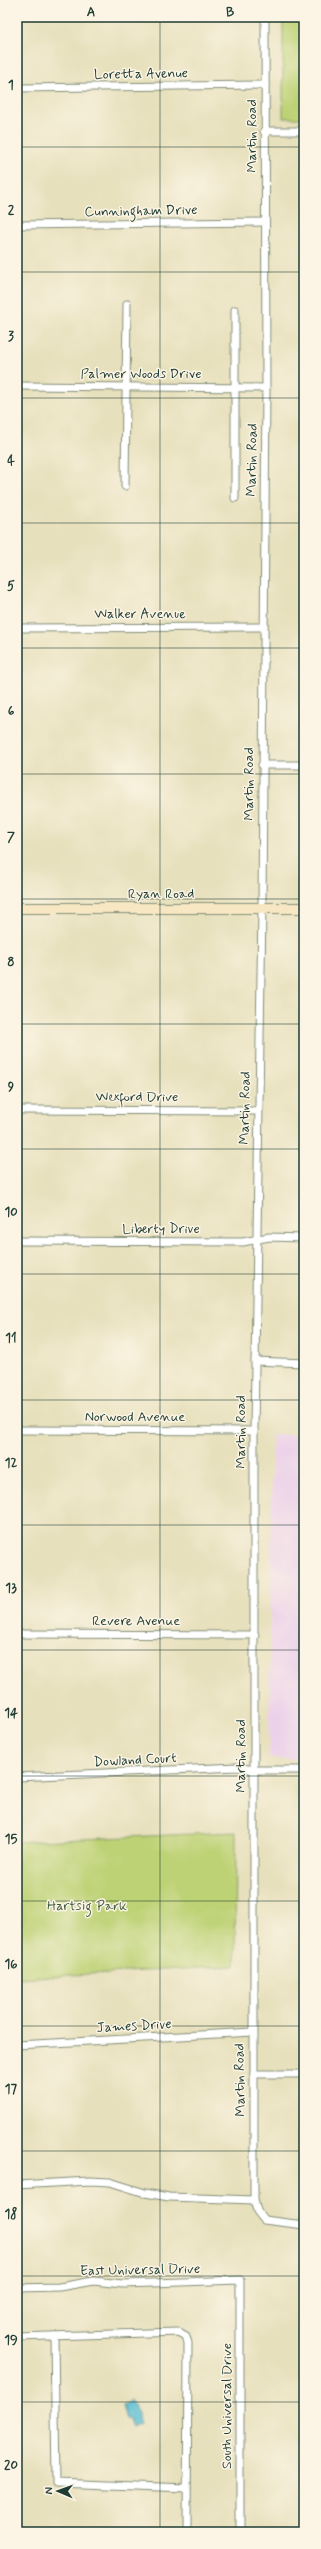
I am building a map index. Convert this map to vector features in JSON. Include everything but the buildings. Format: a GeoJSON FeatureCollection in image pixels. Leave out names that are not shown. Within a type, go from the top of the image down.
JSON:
{"type":"FeatureCollection","features":[{"type":"Feature","properties":{"kind":"main road","name":"Ryan Road"},"geometry":{"type":"LineString","coordinates":[[17,908],[304,908]]}},
{"type":"Feature","properties":{"kind":"street","name":"Martin Road"},"geometry":{"type":"LineString","coordinates":[[254,2200],[254,2074],[252,2032],[255,1635],[254,1431],[257,1111],[262,908],[266,388],[264,131],[265,17]]}},
{"type":"Feature","properties":{"kind":"street","name":"Loretta Avenue"},"geometry":{"type":"LineString","coordinates":[[17,88],[265,86]]}},
{"type":"Feature","properties":{"kind":"street"},"geometry":{"type":"LineString","coordinates":[[264,131],[304,131]]}},
{"type":"Feature","properties":{"kind":"street","name":"Cunningham Drive"},"geometry":{"type":"LineString","coordinates":[[17,225],[265,222]]}},
{"type":"Feature","properties":{"kind":"street"},"geometry":{"type":"LineString","coordinates":[[125,486],[127,304]]}},
{"type":"Feature","properties":{"kind":"street"},"geometry":{"type":"LineString","coordinates":[[235,310],[235,498]]}},
{"type":"Feature","properties":{"kind":"street","name":"Palmer Woods Drive"},"geometry":{"type":"LineString","coordinates":[[17,386],[266,388]]}},
{"type":"Feature","properties":{"kind":"street","name":"Walker Avenue"},"geometry":{"type":"LineString","coordinates":[[17,628],[263,626]]}},
{"type":"Feature","properties":{"kind":"street"},"geometry":{"type":"LineString","coordinates":[[262,765],[304,765]]}},
{"type":"Feature","properties":{"kind":"street","name":"Wexford Drive"},"geometry":{"type":"LineString","coordinates":[[17,1110],[257,1111]]}},
{"type":"Feature","properties":{"kind":"street","name":"Liberty Drive"},"geometry":{"type":"LineString","coordinates":[[17,1241],[244,1242],[256,1239],[304,1238]]}},
{"type":"Feature","properties":{"kind":"street"},"geometry":{"type":"LineString","coordinates":[[255,1361],[304,1363]]}},
{"type":"Feature","properties":{"kind":"street","name":"Norwood Avenue"},"geometry":{"type":"LineString","coordinates":[[17,1430],[254,1431]]}},
{"type":"Feature","properties":{"kind":"street","name":"Revere Avenue"},"geometry":{"type":"LineString","coordinates":[[17,1634],[255,1635]]}},
{"type":"Feature","properties":{"kind":"street","name":"Dowland Court"},"geometry":{"type":"LineString","coordinates":[[17,1777],[237,1767],[254,1770],[304,1770]]}},
{"type":"Feature","properties":{"kind":"street","name":"James Drive"},"geometry":{"type":"LineString","coordinates":[[17,2045],[252,2032]]}},
{"type":"Feature","properties":{"kind":"street"},"geometry":{"type":"LineString","coordinates":[[254,2074],[304,2074]]}},
{"type":"Feature","properties":{"kind":"street"},"geometry":{"type":"LineString","coordinates":[[17,2185],[90,2180],[110,2182],[145,2193],[169,2197],[254,2200],[257,2211],[264,2220],[304,2224]]}},
{"type":"Feature","properties":{"kind":"street","name":"East Universal Drive"},"geometry":{"type":"LineString","coordinates":[[17,2288],[59,2287],[93,2281],[124,2284],[240,2280]]}},
{"type":"Feature","properties":{"kind":"street","name":"South Universal Drive"},"geometry":{"type":"LineString","coordinates":[[240,2280],[240,2532]]}},
{"type":"Feature","properties":{"kind":"street"},"geometry":{"type":"LineString","coordinates":[[17,2337],[184,2334],[188,2345],[187,2532]]}},
{"type":"Feature","properties":{"kind":"street"},"geometry":{"type":"LineString","coordinates":[[54,2336],[56,2483],[187,2488]]}},
{"type":"Feature","properties":{"kind":"shaded area"},"geometry":{"type":"Polygon","coordinates":[[[272,1434],[304,1435],[304,1759],[269,1759],[272,1434]]]}},
{"type":"Feature","properties":{"kind":"green space"},"geometry":{"type":"Polygon","coordinates":[[[283,17],[304,17],[304,118],[283,118],[283,17]]]}},
{"type":"Feature","properties":{"kind":"green space","name":"Hartsig Park"},"geometry":{"type":"Polygon","coordinates":[[[236,1832],[235,1966],[17,1978],[17,1842],[236,1832]]]}},
{"type":"Feature","properties":{"kind":"water"},"geometry":{"type":"Polygon","coordinates":[[[130,2400],[139,2413],[138,2417],[140,2424],[132,2428],[128,2420],[125,2419],[121,2404],[130,2400]]]}}]}
